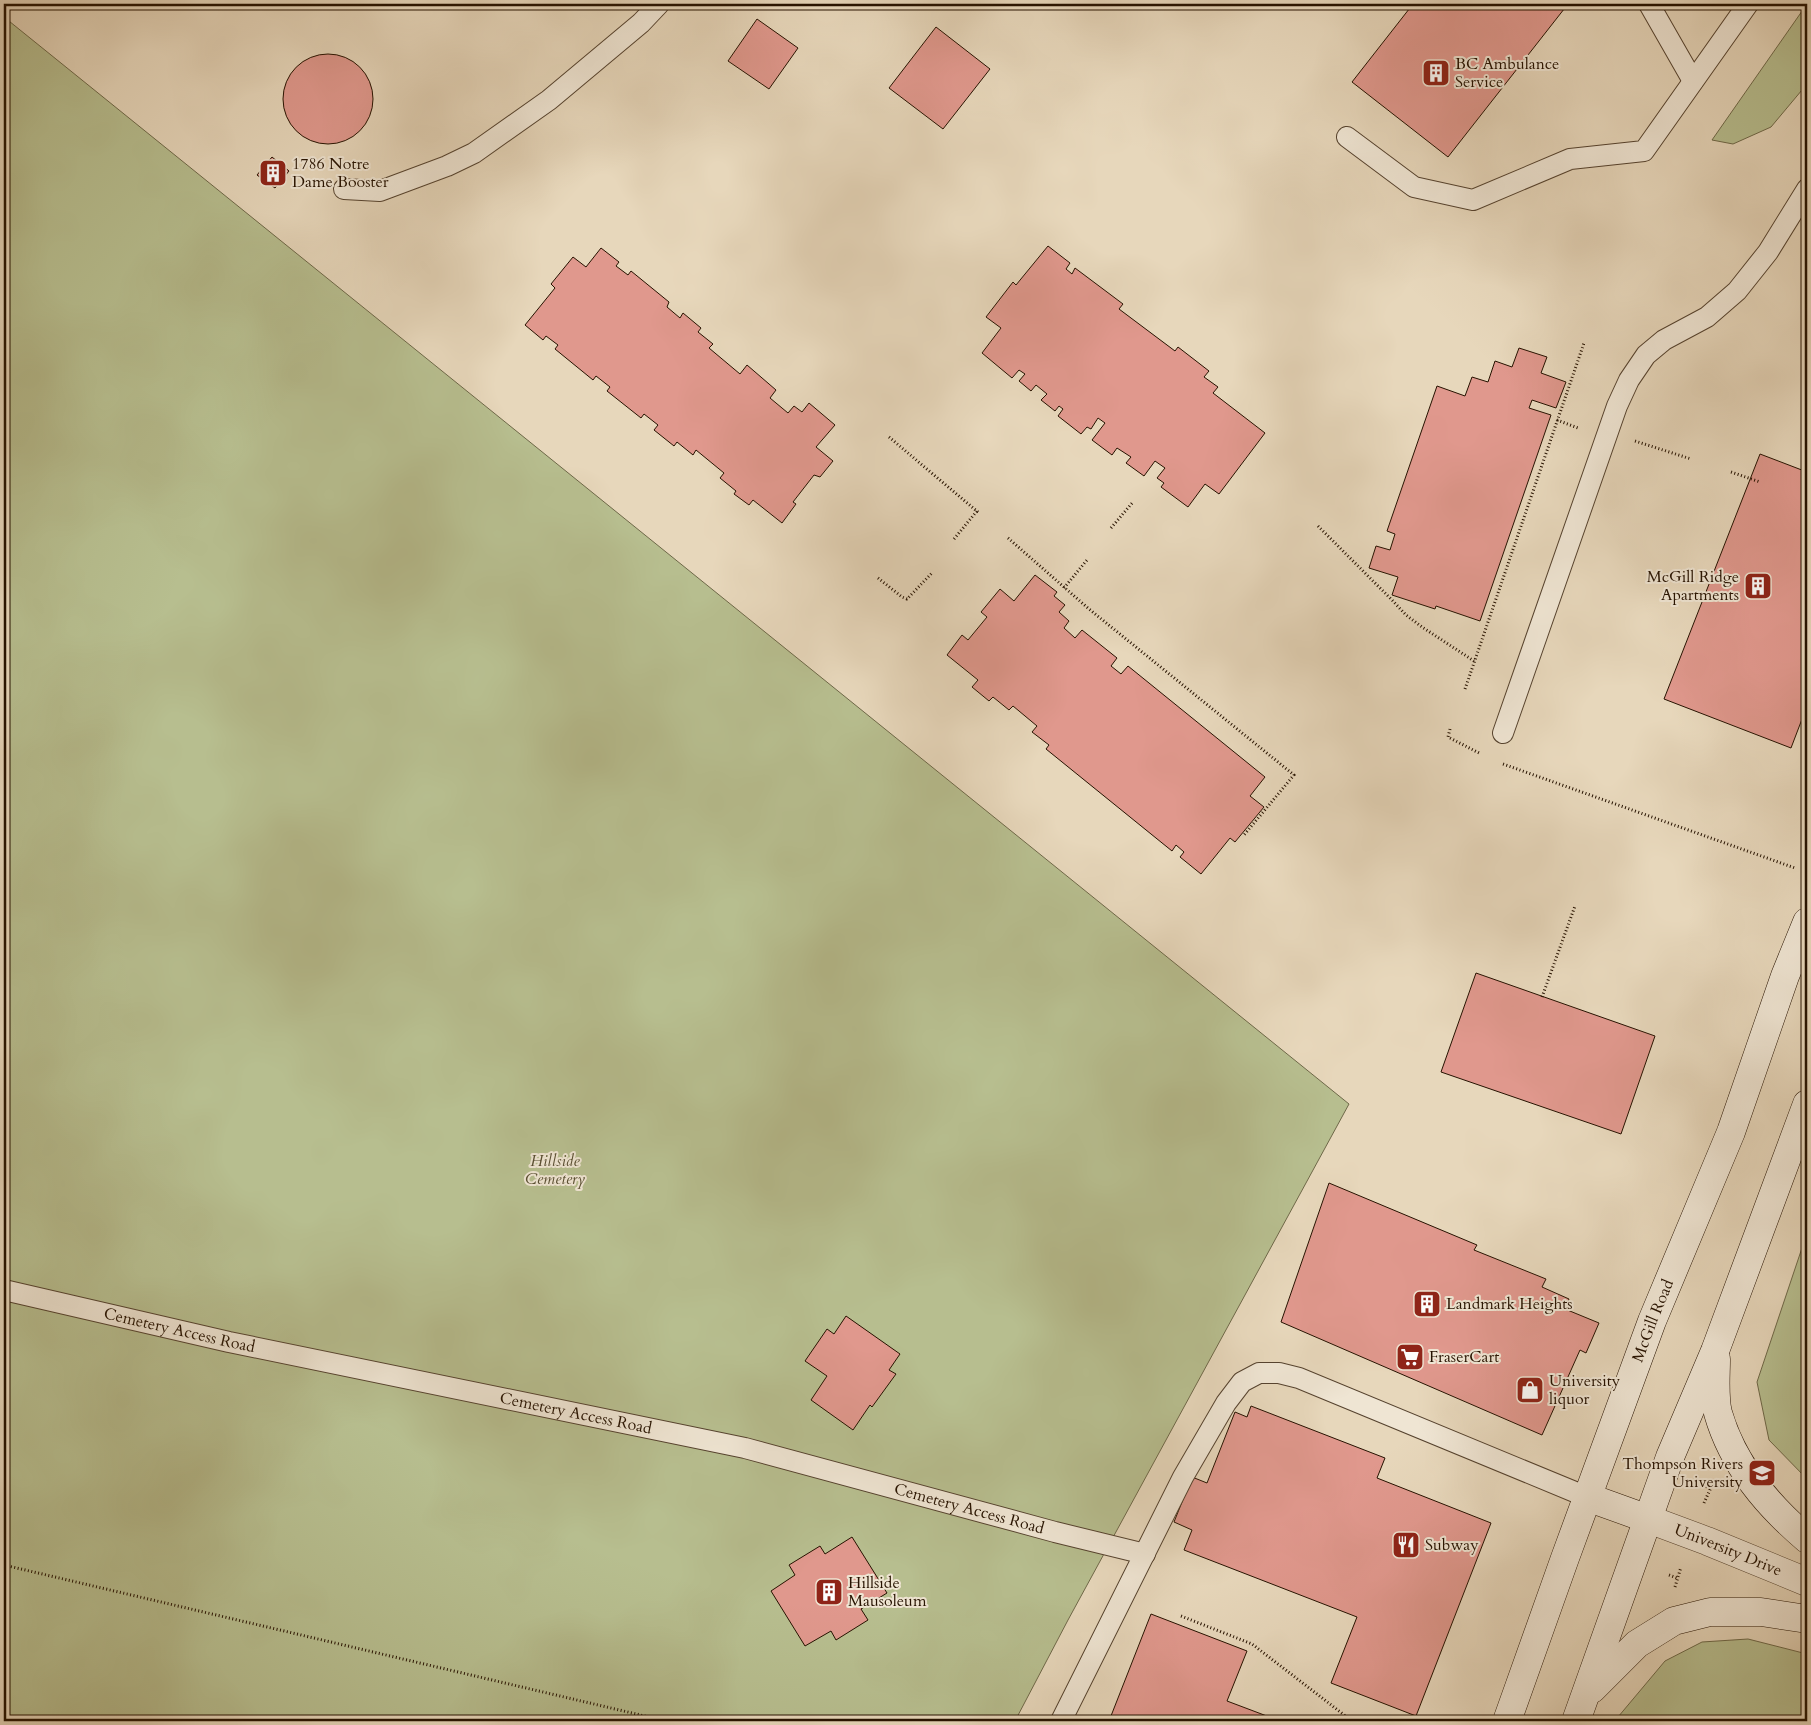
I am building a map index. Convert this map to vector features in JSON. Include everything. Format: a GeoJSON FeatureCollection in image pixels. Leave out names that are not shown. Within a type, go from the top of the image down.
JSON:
{"type":"FeatureCollection","features":[{"type":"Feature","properties":{"kind":"main road","name":"McGill Road"},"geometry":{"type":"LineString","coordinates":[[1507,1721],[1652,1321],[1731,1132],[1785,976],[1807,922]]}},
{"type":"Feature","properties":{"kind":"main road"},"geometry":{"type":"LineString","coordinates":[[1576,1721],[1670,1457],[1716,1351],[1807,1104]]}},
{"type":"Feature","properties":{"kind":"main road"},"geometry":{"type":"LineString","coordinates":[[1716,1351],[1718,1411],[1733,1454],[1756,1489],[1789,1524],[1807,1539]]}},
{"type":"Feature","properties":{"kind":"main road","name":"University Drive"},"geometry":{"type":"LineString","coordinates":[[1587,1497],[1716,1544],[1807,1582]]}},
{"type":"Feature","properties":{"kind":"main road"},"geometry":{"type":"LineString","coordinates":[[1586,1696],[1637,1644],[1674,1621],[1710,1612],[1761,1612],[1807,1618]]}},
{"type":"Feature","properties":{"kind":"lane"},"geometry":{"type":"LineString","coordinates":[[344,189],[380,191],[447,166],[474,153],[549,100],[641,23],[659,4]]}},
{"type":"Feature","properties":{"kind":"lane"},"geometry":{"type":"LineString","coordinates":[[1649,4],[1693,81]]}},
{"type":"Feature","properties":{"kind":"lane"},"geometry":{"type":"LineString","coordinates":[[1347,137],[1414,187],[1473,200],[1570,159],[1644,151],[1748,4]]}},
{"type":"Feature","properties":{"kind":"lane"},"geometry":{"type":"LineString","coordinates":[[1502,733],[1614,414],[1629,380],[1646,354],[1664,340],[1707,317],[1737,291],[1768,252],[1807,189]]}},
{"type":"Feature","properties":{"kind":"lane","name":"Cemetery Access Road"},"geometry":{"type":"LineString","coordinates":[[4,1290],[229,1342],[745,1448],[1055,1532],[1145,1554]]}},
{"type":"Feature","properties":{"kind":"lane"},"geometry":{"type":"LineString","coordinates":[[1060,1721],[1183,1477],[1226,1403],[1242,1382],[1259,1373],[1278,1373],[1298,1378],[1587,1497]]}},
{"type":"Feature","properties":{"kind":"path"},"geometry":{"type":"LineString","coordinates":[[1465,689],[1584,343]]}},
{"type":"Feature","properties":{"kind":"path"},"geometry":{"type":"LineString","coordinates":[[1557,420],[1586,431]]}},
{"type":"Feature","properties":{"kind":"path"},"geometry":{"type":"LineString","coordinates":[[889,437],[978,512],[954,539]]}},
{"type":"Feature","properties":{"kind":"path"},"geometry":{"type":"LineString","coordinates":[[1627,439],[1691,459]]}},
{"type":"Feature","properties":{"kind":"path"},"geometry":{"type":"LineString","coordinates":[[1731,472],[1760,482]]}},
{"type":"Feature","properties":{"kind":"path"},"geometry":{"type":"LineString","coordinates":[[1112,528],[1133,502]]}},
{"type":"Feature","properties":{"kind":"path"},"geometry":{"type":"LineString","coordinates":[[1318,526],[1406,615],[1422,628],[1474,661]]}},
{"type":"Feature","properties":{"kind":"path"},"geometry":{"type":"LineString","coordinates":[[1008,538],[1064,588],[1294,774],[1244,836]]}},
{"type":"Feature","properties":{"kind":"path"},"geometry":{"type":"LineString","coordinates":[[1064,588],[1087,560]]}},
{"type":"Feature","properties":{"kind":"path"},"geometry":{"type":"LineString","coordinates":[[878,578],[902,597],[907,598],[932,573]]}},
{"type":"Feature","properties":{"kind":"path"},"geometry":{"type":"LineString","coordinates":[[1450,729],[1448,737],[1482,754]]}},
{"type":"Feature","properties":{"kind":"path"},"geometry":{"type":"LineString","coordinates":[[1498,762],[1795,868]]}},
{"type":"Feature","properties":{"kind":"path"},"geometry":{"type":"LineString","coordinates":[[1542,997],[1575,906]]}},
{"type":"Feature","properties":{"kind":"path"},"geometry":{"type":"LineString","coordinates":[[1703,1485],[1711,1489]]}},
{"type":"Feature","properties":{"kind":"path"},"geometry":{"type":"LineString","coordinates":[[1672,1596],[1682,1561]]}},
{"type":"Feature","properties":{"kind":"path"},"geometry":{"type":"LineString","coordinates":[[4,1565],[666,1721]]}},
{"type":"Feature","properties":{"kind":"path"},"geometry":{"type":"LineString","coordinates":[[1670,1575],[1678,1578]]}},
{"type":"Feature","properties":{"kind":"path"},"geometry":{"type":"LineString","coordinates":[[1181,1616],[1252,1644],[1352,1721]]}},
{"type":"Feature","properties":{"kind":"green space"},"geometry":{"type":"Polygon","coordinates":[[[1807,4],[1807,84],[1771,127],[1733,144],[1712,140],[1807,4]]]}},
{"type":"Feature","properties":{"kind":"green space","name":"Hillside Cemetery"},"geometry":{"type":"Polygon","coordinates":[[[4,17],[1349,1104],[1015,1721],[4,1721],[4,17]]]}},
{"type":"Feature","properties":{"kind":"green space"},"geometry":{"type":"Polygon","coordinates":[[[1807,1233],[1807,1479],[1769,1440],[1757,1382],[1807,1233]]]}},
{"type":"Feature","properties":{"kind":"green space"},"geometry":{"type":"Polygon","coordinates":[[[1748,1639],[1807,1654],[1807,1721],[1617,1721],[1618,1717],[1665,1661],[1702,1642],[1748,1639]]]}},
{"type":"Feature","properties":{"kind":"building","name":"BC Ambulance Service"},"geometry":{"type":"Polygon","coordinates":[[[1413,4],[1568,4],[1448,157],[1352,82],[1413,4]]]}},
{"type":"Feature","properties":{"kind":"building"},"geometry":{"type":"Polygon","coordinates":[[[757,19],[798,48],[769,89],[728,61],[757,19]]]}},
{"type":"Feature","properties":{"kind":"building"},"geometry":{"type":"Polygon","coordinates":[[[936,27],[990,69],[943,129],[889,88],[936,27]]]}},
{"type":"Feature","properties":{"kind":"building"},"geometry":{"type":"Polygon","coordinates":[[[328,54],[345,57],[360,67],[370,82],[373,99],[370,116],[360,131],[345,141],[328,144],[311,141],[296,131],[286,116],[283,99],[286,82],[296,67],[311,57],[328,54]]]}},
{"type":"Feature","properties":{"kind":"building","name":"1786 Notre Dame Booster"},"geometry":{"type":"Polygon","coordinates":[[[272,157],[289,171],[275,188],[257,175],[272,157]]]}},
{"type":"Feature","properties":{"kind":"building"},"geometry":{"type":"Polygon","coordinates":[[[1048,246],[1070,263],[1066,269],[1072,274],[1075,268],[1123,304],[1119,309],[1175,351],[1178,347],[1209,371],[1204,377],[1218,387],[1213,393],[1265,433],[1219,494],[1205,484],[1188,507],[1161,487],[1164,483],[1157,478],[1165,468],[1155,461],[1144,476],[1126,463],[1131,457],[1117,448],[1112,455],[1092,440],[1105,423],[1098,418],[1091,429],[1087,427],[1081,434],[1058,416],[1063,409],[1059,406],[1055,411],[1041,400],[1047,394],[1036,385],[1031,391],[1019,381],[1025,374],[1019,370],[1012,378],[982,353],[1001,328],[986,317],[1013,282],[1016,285],[1048,246]]]}},
{"type":"Feature","properties":{"kind":"building"},"geometry":{"type":"Polygon","coordinates":[[[601,248],[619,262],[616,266],[628,275],[631,271],[669,302],[667,307],[680,318],[683,313],[701,328],[698,332],[713,344],[709,348],[740,374],[747,365],[776,390],[770,398],[788,413],[794,406],[802,412],[809,403],[835,425],[816,447],[833,461],[820,477],[814,475],[793,502],[796,504],[782,523],[753,500],[749,505],[734,494],[736,491],[720,478],[724,473],[696,450],[693,455],[677,442],[674,446],[654,430],[658,425],[644,414],[641,418],[607,391],[610,387],[596,376],[593,380],[555,349],[558,345],[546,336],[543,340],[525,325],[555,288],[551,284],[573,257],[586,267],[601,248]]]}},
{"type":"Feature","properties":{"kind":"building"},"geometry":{"type":"Polygon","coordinates":[[[1519,348],[1547,357],[1541,373],[1566,382],[1556,408],[1532,400],[1529,408],[1551,415],[1480,621],[1436,606],[1435,609],[1392,595],[1398,577],[1369,568],[1376,546],[1390,550],[1395,534],[1387,531],[1437,386],[1465,396],[1472,377],[1488,382],[1495,361],[1512,367],[1519,348]]]}},
{"type":"Feature","properties":{"kind":"building","name":"McGill Ridge Apartments"},"geometry":{"type":"Polygon","coordinates":[[[1760,454],[1807,472],[1807,706],[1791,748],[1664,699],[1760,454]]]}},
{"type":"Feature","properties":{"kind":"building"},"geometry":{"type":"Polygon","coordinates":[[[1035,575],[1057,592],[1054,596],[1065,605],[1059,612],[1069,621],[1064,628],[1075,638],[1082,630],[1117,658],[1111,666],[1121,674],[1128,666],[1265,777],[1250,796],[1264,807],[1235,842],[1230,838],[1201,874],[1180,857],[1184,852],[1176,845],[1172,851],[1046,749],[1049,745],[1032,732],[1037,726],[1013,706],[1009,710],[993,697],[989,701],[972,687],[978,680],[947,655],[962,635],[968,640],[987,617],[981,612],[1000,589],[1014,601],[1035,575]]]}},
{"type":"Feature","properties":{"kind":"building"},"geometry":{"type":"Polygon","coordinates":[[[1476,973],[1655,1036],[1621,1134],[1441,1072],[1476,973]]]}},
{"type":"Feature","properties":{"kind":"building","name":"Landmark Heights"},"geometry":{"type":"Polygon","coordinates":[[[1329,1183],[1477,1245],[1474,1250],[1546,1279],[1542,1287],[1569,1299],[1565,1309],[1599,1323],[1586,1353],[1580,1350],[1542,1435],[1281,1322],[1329,1183]]]}},
{"type":"Feature","properties":{"kind":"building"},"geometry":{"type":"Polygon","coordinates":[[[846,1316],[900,1354],[889,1370],[896,1374],[872,1407],[870,1405],[853,1430],[811,1400],[827,1376],[805,1361],[827,1329],[834,1334],[846,1316]]]}},
{"type":"Feature","properties":{"kind":"building"},"geometry":{"type":"Polygon","coordinates":[[[1251,1406],[1385,1458],[1377,1478],[1491,1523],[1416,1716],[1331,1683],[1357,1617],[1184,1550],[1192,1530],[1174,1522],[1192,1477],[1207,1483],[1235,1412],[1247,1417],[1251,1406]]]}},
{"type":"Feature","properties":{"kind":"building","name":"Hillside Mausoleum"},"geometry":{"type":"Polygon","coordinates":[[[852,1537],[887,1593],[861,1609],[868,1620],[836,1640],[831,1631],[805,1646],[771,1591],[795,1575],[789,1565],[820,1546],[825,1554],[852,1537]]]}},
{"type":"Feature","properties":{"kind":"building"},"geometry":{"type":"Polygon","coordinates":[[[1151,1614],[1247,1651],[1227,1701],[1280,1721],[1109,1721],[1151,1614]]]}},
{"type":"Feature","properties":{"kind":"place","name":"BC Ambulance Service"},"geometry":{"type":"Point","coordinates":[1436,73]}},
{"type":"Feature","properties":{"kind":"place","name":"1786 Notre Dame Booster"},"geometry":{"type":"Point","coordinates":[273,173]}},
{"type":"Feature","properties":{"kind":"place","name":"McGill Ridge Apartments"},"geometry":{"type":"Point","coordinates":[1758,586]}},
{"type":"Feature","properties":{"kind":"place","name":"Landmark Heights"},"geometry":{"type":"Point","coordinates":[1427,1304]}},
{"type":"Feature","properties":{"kind":"place","name":"FraserCart"},"geometry":{"type":"Point","coordinates":[1410,1357]}},
{"type":"Feature","properties":{"kind":"place","name":"University liquor"},"geometry":{"type":"Point","coordinates":[1530,1390]}},
{"type":"Feature","properties":{"kind":"place","name":"Thompson Rivers University"},"geometry":{"type":"Point","coordinates":[1762,1473]}},
{"type":"Feature","properties":{"kind":"place","name":"Subway"},"geometry":{"type":"Point","coordinates":[1406,1545]}},
{"type":"Feature","properties":{"kind":"place","name":"Hillside Mausoleum"},"geometry":{"type":"Point","coordinates":[829,1592]}}]}
